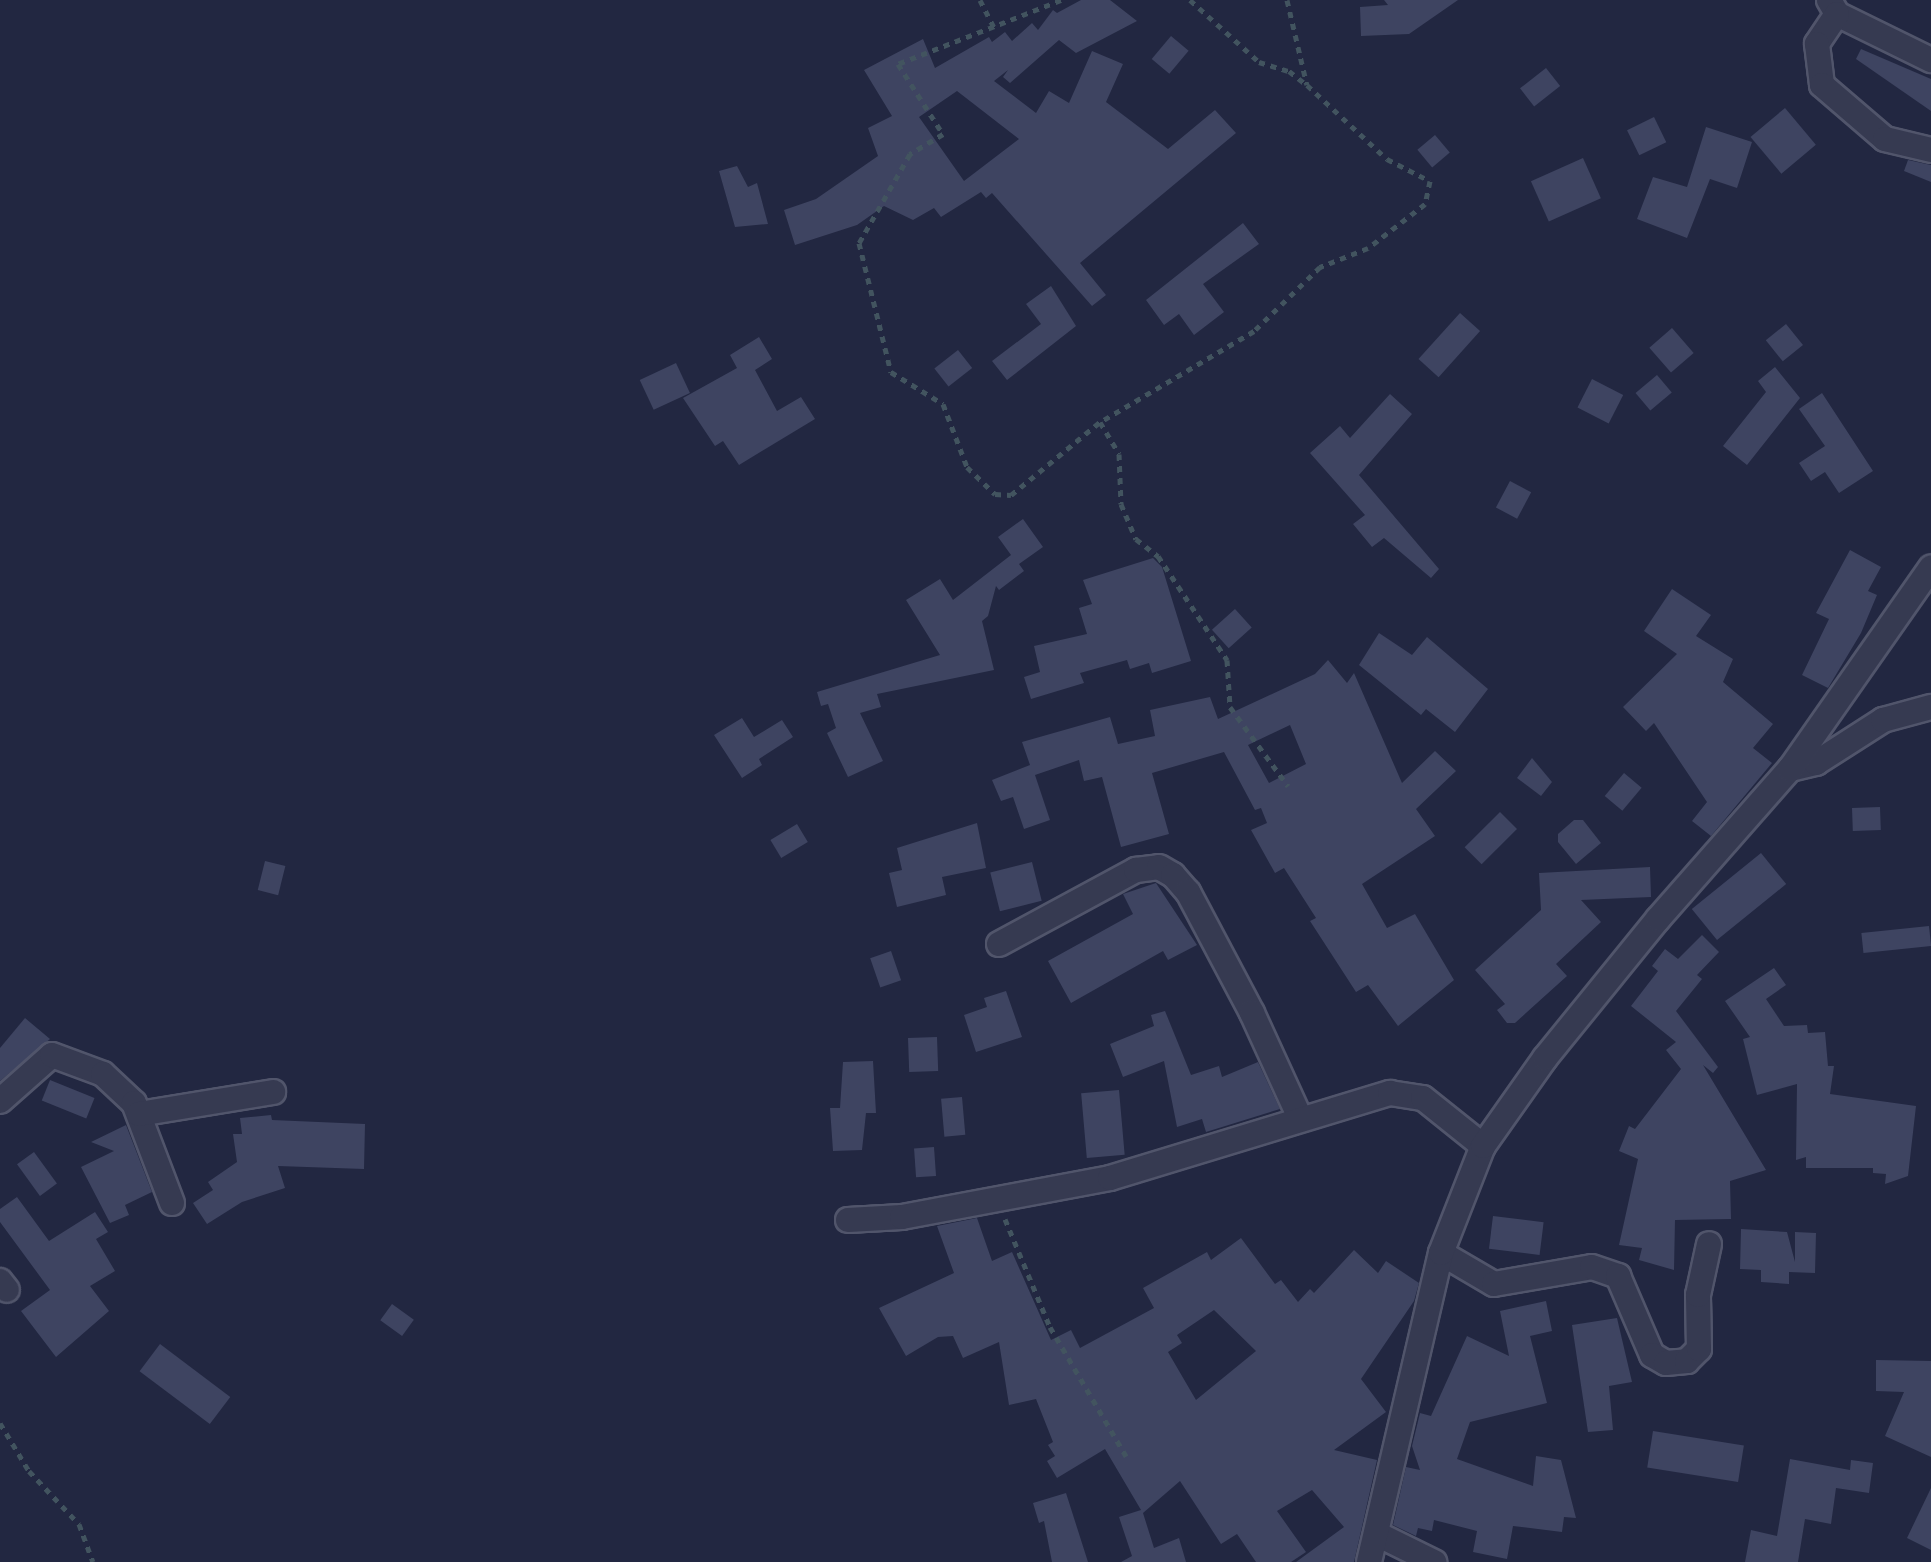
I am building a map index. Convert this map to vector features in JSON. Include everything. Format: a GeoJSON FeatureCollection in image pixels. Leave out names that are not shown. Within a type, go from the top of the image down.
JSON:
{"type":"FeatureCollection","features":[{"type":"Feature","properties":{"kind":"street"},"geometry":{"type":"LineString","coordinates":[[1931,60],[1833,7],[1817,44],[1822,85],[1885,139],[1931,150]]}},
{"type":"Feature","properties":{"kind":"street"},"geometry":{"type":"LineString","coordinates":[[1369,1562],[1441,1253],[1483,1146],[1545,1058],[1658,919],[1790,769],[1931,568]]}},
{"type":"Feature","properties":{"kind":"street"},"geometry":{"type":"LineString","coordinates":[[1790,769],[1816,763],[1883,720],[1931,707]]}},
{"type":"Feature","properties":{"kind":"street"},"geometry":{"type":"LineString","coordinates":[[999,944],[1136,870],[1159,867],[1173,875],[1188,892],[1252,1013],[1300,1118]]}},
{"type":"Feature","properties":{"kind":"street"},"geometry":{"type":"LineString","coordinates":[[0,1101],[52,1055],[103,1074],[139,1114],[172,1203]]}},
{"type":"Feature","properties":{"kind":"street"},"geometry":{"type":"LineString","coordinates":[[139,1114],[273,1092]]}},
{"type":"Feature","properties":{"kind":"street"},"geometry":{"type":"LineString","coordinates":[[848,1220],[902,1217],[1110,1178],[1390,1093],[1423,1098],[1483,1146]]}},
{"type":"Feature","properties":{"kind":"street"},"geometry":{"type":"LineString","coordinates":[[1441,1253],[1494,1284],[1592,1267],[1618,1276],[1652,1355],[1666,1363],[1687,1361],[1699,1349],[1698,1295],[1709,1244]]}},
{"type":"Feature","properties":{"kind":"street"},"geometry":{"type":"LineString","coordinates":[[1377,1534],[1434,1562]]}},
{"type":"Feature","properties":{"kind":"path"},"geometry":{"type":"LineString","coordinates":[[980,0],[995,29]]}},
{"type":"Feature","properties":{"kind":"path"},"geometry":{"type":"LineString","coordinates":[[1061,0],[995,29],[898,64],[943,134],[910,154],[859,243],[880,342],[891,372],[943,404],[967,467],[995,494],[1011,495],[1100,422],[1254,331],[1320,267],[1368,248],[1425,204],[1430,181],[1387,159],[1307,85],[1289,71],[1259,62],[1190,0]]}},
{"type":"Feature","properties":{"kind":"path"},"geometry":{"type":"LineString","coordinates":[[1287,0],[1307,85]]}},
{"type":"Feature","properties":{"kind":"path"},"geometry":{"type":"LineString","coordinates":[[1100,422],[1119,454],[1121,504],[1136,539],[1158,556],[1227,660],[1230,707],[1288,786]]}},
{"type":"Feature","properties":{"kind":"path"},"geometry":{"type":"LineString","coordinates":[[997,1200],[1050,1327],[1126,1456]]}},
{"type":"Feature","properties":{"kind":"path"},"geometry":{"type":"LineString","coordinates":[[0,1423],[29,1471],[79,1524],[93,1562]]}},
{"type":"Feature","properties":{"kind":"building"},"geometry":{"type":"Polygon","coordinates":[[[1081,0],[1110,0],[1137,21],[1076,53],[1059,40],[1010,83],[1003,77],[1008,70],[994,81],[1036,113],[1049,91],[1069,103],[1092,51],[1123,64],[1106,102],[1168,149],[1215,110],[1236,133],[1080,263],[1106,295],[1092,306],[992,193],[986,198],[981,192],[941,217],[934,208],[913,220],[884,206],[857,225],[795,245],[784,210],[816,199],[878,156],[868,128],[892,116],[864,70],[923,39],[935,68],[989,37],[992,42],[1005,32],[1012,41],[1032,23],[1038,30],[1053,10],[1057,13],[1081,0]],[[957,91],[919,117],[964,181],[1019,139],[957,91]]]}},
{"type":"Feature","properties":{"kind":"building"},"geometry":{"type":"Polygon","coordinates":[[[1384,0],[1458,0],[1409,34],[1361,36],[1360,7],[1388,5],[1384,0]]]}},
{"type":"Feature","properties":{"kind":"building"},"geometry":{"type":"Polygon","coordinates":[[[1171,36],[1189,51],[1169,74],[1152,59],[1171,36]]]}},
{"type":"Feature","properties":{"kind":"building"},"geometry":{"type":"Polygon","coordinates":[[[1861,49],[1931,79],[1931,111],[1856,59],[1861,49]]]}},
{"type":"Feature","properties":{"kind":"building"},"geometry":{"type":"Polygon","coordinates":[[[1546,68],[1560,86],[1534,106],[1520,88],[1546,68]]]}},
{"type":"Feature","properties":{"kind":"building"},"geometry":{"type":"Polygon","coordinates":[[[1785,108],[1816,145],[1781,174],[1751,137],[1785,108]]]}},
{"type":"Feature","properties":{"kind":"building"},"geometry":{"type":"Polygon","coordinates":[[[1654,117],[1666,142],[1639,155],[1627,130],[1654,117]]]}},
{"type":"Feature","properties":{"kind":"building"},"geometry":{"type":"Polygon","coordinates":[[[1706,127],[1752,142],[1737,188],[1710,179],[1687,238],[1637,219],[1653,177],[1687,187],[1706,127]]]}},
{"type":"Feature","properties":{"kind":"building"},"geometry":{"type":"Polygon","coordinates":[[[1435,135],[1450,153],[1432,167],[1417,150],[1435,135]]]}},
{"type":"Feature","properties":{"kind":"building"},"geometry":{"type":"Polygon","coordinates":[[[1583,158],[1601,198],[1549,221],[1531,181],[1583,158]]]}},
{"type":"Feature","properties":{"kind":"building"},"geometry":{"type":"Polygon","coordinates":[[[1908,160],[1931,165],[1931,182],[1904,171],[1908,160]]]}},
{"type":"Feature","properties":{"kind":"building"},"geometry":{"type":"Polygon","coordinates":[[[737,166],[748,187],[757,183],[768,224],[735,227],[719,171],[737,166]]]}},
{"type":"Feature","properties":{"kind":"building"},"geometry":{"type":"Polygon","coordinates":[[[1243,223],[1259,244],[1203,284],[1224,312],[1194,335],[1179,314],[1164,325],[1146,300],[1243,223]]]}},
{"type":"Feature","properties":{"kind":"building"},"geometry":{"type":"Polygon","coordinates":[[[1051,286],[1076,326],[1007,380],[992,361],[1041,324],[1026,304],[1051,286]]]}},
{"type":"Feature","properties":{"kind":"building"},"geometry":{"type":"Polygon","coordinates":[[[1460,313],[1480,331],[1439,377],[1419,359],[1460,313]]]}},
{"type":"Feature","properties":{"kind":"building"},"geometry":{"type":"Polygon","coordinates":[[[1786,324],[1803,345],[1783,361],[1766,340],[1786,324]]]}},
{"type":"Feature","properties":{"kind":"building"},"geometry":{"type":"Polygon","coordinates":[[[1672,328],[1694,353],[1671,373],[1649,348],[1672,328]]]}},
{"type":"Feature","properties":{"kind":"building"},"geometry":{"type":"Polygon","coordinates":[[[759,337],[772,359],[755,370],[777,411],[801,397],[815,419],[739,465],[723,441],[715,446],[683,398],[737,368],[730,355],[759,337]]]}},
{"type":"Feature","properties":{"kind":"building"},"geometry":{"type":"Polygon","coordinates":[[[958,350],[972,368],[949,387],[934,368],[958,350]]]}},
{"type":"Feature","properties":{"kind":"building"},"geometry":{"type":"Polygon","coordinates":[[[676,363],[690,393],[654,410],[640,380],[676,363]]]}},
{"type":"Feature","properties":{"kind":"building"},"geometry":{"type":"Polygon","coordinates":[[[1775,367],[1800,398],[1747,465],[1723,446],[1766,392],[1758,381],[1775,367]]]}},
{"type":"Feature","properties":{"kind":"building"},"geometry":{"type":"Polygon","coordinates":[[[1657,375],[1672,393],[1650,411],[1636,393],[1657,375]]]}},
{"type":"Feature","properties":{"kind":"building"},"geometry":{"type":"Polygon","coordinates":[[[1592,379],[1623,395],[1609,423],[1577,408],[1592,379]]]}},
{"type":"Feature","properties":{"kind":"building"},"geometry":{"type":"Polygon","coordinates":[[[1822,393],[1873,471],[1839,493],[1825,472],[1811,481],[1799,463],[1825,446],[1799,409],[1822,393]]]}},
{"type":"Feature","properties":{"kind":"building"},"geometry":{"type":"Polygon","coordinates":[[[1390,394],[1412,414],[1359,475],[1439,569],[1431,578],[1384,538],[1372,547],[1353,524],[1365,515],[1310,453],[1340,426],[1350,438],[1390,394]]]}},
{"type":"Feature","properties":{"kind":"building"},"geometry":{"type":"Polygon","coordinates":[[[1510,481],[1531,492],[1517,519],[1496,507],[1510,481]]]}},
{"type":"Feature","properties":{"kind":"building"},"geometry":{"type":"Polygon","coordinates":[[[1023,519],[1043,547],[1019,564],[1024,571],[999,590],[996,586],[988,616],[982,621],[994,670],[877,694],[881,707],[860,713],[883,761],[848,777],[827,733],[836,728],[828,704],[821,706],[817,692],[940,655],[906,600],[940,579],[953,600],[1011,555],[998,537],[1023,519]]]}},
{"type":"Feature","properties":{"kind":"building"},"geometry":{"type":"Polygon","coordinates":[[[1850,550],[1881,567],[1868,591],[1877,595],[1861,633],[1828,688],[1802,675],[1829,619],[1816,613],[1850,550]]]}},
{"type":"Feature","properties":{"kind":"building"},"geometry":{"type":"Polygon","coordinates":[[[1153,558],[1162,567],[1191,661],[1152,673],[1149,663],[1130,669],[1127,660],[1080,673],[1084,683],[1031,699],[1024,677],[1040,672],[1034,646],[1087,634],[1079,608],[1092,604],[1083,580],[1153,558]]]}},
{"type":"Feature","properties":{"kind":"building"},"geometry":{"type":"Polygon","coordinates":[[[1672,589],[1711,615],[1696,636],[1733,659],[1723,682],[1773,724],[1753,748],[1772,763],[1711,836],[1692,821],[1707,802],[1654,723],[1646,731],[1623,707],[1677,654],[1644,631],[1672,589]]]}},
{"type":"Feature","properties":{"kind":"building"},"geometry":{"type":"Polygon","coordinates":[[[1235,609],[1252,628],[1229,648],[1212,630],[1235,609]]]}},
{"type":"Feature","properties":{"kind":"building"},"geometry":{"type":"Polygon","coordinates":[[[1379,633],[1412,655],[1427,637],[1488,689],[1455,732],[1426,709],[1421,715],[1359,665],[1379,633]]]}},
{"type":"Feature","properties":{"kind":"building"},"geometry":{"type":"Polygon","coordinates":[[[1328,660],[1347,683],[1354,673],[1402,783],[1435,751],[1456,771],[1416,809],[1435,836],[1362,884],[1387,928],[1415,914],[1454,980],[1398,1026],[1368,985],[1356,992],[1310,921],[1316,918],[1284,868],[1275,873],[1251,830],[1267,823],[1261,808],[1255,810],[1224,752],[1152,773],[1169,834],[1121,847],[1102,777],[1084,781],[1079,760],[1035,775],[1050,820],[1024,829],[1013,797],[1001,801],[992,780],[1030,765],[1022,742],[1110,717],[1118,744],[1155,736],[1150,710],[1210,697],[1218,719],[1315,674],[1328,660]],[[1290,725],[1248,745],[1269,783],[1306,764],[1290,725]]]}},
{"type":"Feature","properties":{"kind":"building"},"geometry":{"type":"Polygon","coordinates":[[[742,718],[754,737],[782,720],[793,737],[759,759],[762,765],[742,778],[714,735],[742,718]]]}},
{"type":"Feature","properties":{"kind":"building"},"geometry":{"type":"Polygon","coordinates":[[[1532,758],[1552,782],[1541,796],[1517,778],[1532,758]]]}},
{"type":"Feature","properties":{"kind":"building"},"geometry":{"type":"Polygon","coordinates":[[[1624,773],[1642,788],[1622,811],[1605,796],[1624,773]]]}},
{"type":"Feature","properties":{"kind":"building"},"geometry":{"type":"Polygon","coordinates":[[[1880,807],[1881,830],[1853,831],[1852,808],[1880,807]]]}},
{"type":"Feature","properties":{"kind":"building"},"geometry":{"type":"Polygon","coordinates":[[[1500,812],[1517,829],[1482,864],[1465,847],[1500,812]]]}},
{"type":"Feature","properties":{"kind":"building"},"geometry":{"type":"Polygon","coordinates":[[[1574,820],[1583,820],[1601,843],[1576,864],[1558,842],[1558,834],[1574,820]]]}},
{"type":"Feature","properties":{"kind":"building"},"geometry":{"type":"Polygon","coordinates":[[[977,823],[986,868],[942,877],[946,895],[897,907],[889,873],[902,870],[897,848],[977,823]]]}},
{"type":"Feature","properties":{"kind":"building"},"geometry":{"type":"Polygon","coordinates":[[[797,824],[808,842],[781,858],[770,840],[797,824]]]}},
{"type":"Feature","properties":{"kind":"building"},"geometry":{"type":"Polygon","coordinates":[[[1761,853],[1786,884],[1717,940],[1692,909],[1761,853]]]}},
{"type":"Feature","properties":{"kind":"building"},"geometry":{"type":"Polygon","coordinates":[[[265,861],[285,866],[278,895],[258,890],[265,861]]]}},
{"type":"Feature","properties":{"kind":"building"},"geometry":{"type":"Polygon","coordinates":[[[1032,862],[1042,901],[1000,911],[990,872],[1032,862]]]}},
{"type":"Feature","properties":{"kind":"building"},"geometry":{"type":"Polygon","coordinates":[[[1650,867],[1651,897],[1581,900],[1601,922],[1556,964],[1567,976],[1515,1023],[1507,1023],[1497,1010],[1505,1004],[1475,970],[1541,910],[1539,873],[1650,867]]]}},
{"type":"Feature","properties":{"kind":"building"},"geometry":{"type":"Polygon","coordinates":[[[1156,883],[1197,945],[1168,960],[1163,951],[1071,1003],[1048,961],[1133,914],[1123,894],[1156,883]]]}},
{"type":"Feature","properties":{"kind":"building"},"geometry":{"type":"Polygon","coordinates":[[[1929,926],[1931,946],[1863,953],[1861,933],[1929,926]]]}},
{"type":"Feature","properties":{"kind":"building"},"geometry":{"type":"Polygon","coordinates":[[[1702,935],[1719,952],[1697,975],[1702,979],[1676,1011],[1718,1067],[1713,1073],[1703,1065],[1766,1170],[1730,1181],[1731,1219],[1675,1220],[1674,1270],[1639,1260],[1642,1248],[1619,1245],[1638,1159],[1619,1151],[1629,1126],[1635,1129],[1681,1069],[1666,1050],[1676,1042],[1631,1006],[1658,971],[1652,966],[1665,949],[1678,959],[1702,935]]]}},
{"type":"Feature","properties":{"kind":"building"},"geometry":{"type":"Polygon","coordinates":[[[891,951],[901,980],[880,987],[870,958],[891,951]]]}},
{"type":"Feature","properties":{"kind":"building"},"geometry":{"type":"Polygon","coordinates":[[[1774,968],[1786,985],[1766,999],[1784,1026],[1807,1025],[1808,1033],[1825,1032],[1828,1066],[1834,1066],[1830,1094],[1916,1106],[1908,1176],[1885,1184],[1886,1174],[1873,1173],[1873,1168],[1806,1168],[1806,1157],[1796,1160],[1797,1084],[1757,1095],[1743,1039],[1750,1037],[1725,1001],[1774,968]]]}},
{"type":"Feature","properties":{"kind":"building"},"geometry":{"type":"Polygon","coordinates":[[[1006,991],[1022,1037],[976,1052],[964,1015],[987,1007],[984,998],[1006,991]]]}},
{"type":"Feature","properties":{"kind":"building"},"geometry":{"type":"Polygon","coordinates":[[[1165,1011],[1191,1075],[1219,1066],[1222,1077],[1258,1062],[1280,1109],[1206,1132],[1202,1119],[1177,1127],[1164,1061],[1123,1077],[1110,1044],[1154,1026],[1151,1015],[1165,1011]]]}},
{"type":"Feature","properties":{"kind":"building"},"geometry":{"type":"Polygon","coordinates":[[[25,1018],[50,1039],[0,1081],[0,1048],[25,1018]]]}},
{"type":"Feature","properties":{"kind":"building"},"geometry":{"type":"Polygon","coordinates":[[[937,1037],[938,1071],[909,1072],[908,1038],[937,1037]]]}},
{"type":"Feature","properties":{"kind":"building"},"geometry":{"type":"Polygon","coordinates":[[[873,1061],[876,1113],[866,1113],[862,1150],[833,1151],[830,1108],[840,1108],[843,1062],[873,1061]]]}},
{"type":"Feature","properties":{"kind":"building"},"geometry":{"type":"Polygon","coordinates":[[[50,1080],[95,1098],[86,1118],[42,1100],[50,1080]]]}},
{"type":"Feature","properties":{"kind":"building"},"geometry":{"type":"Polygon","coordinates":[[[1119,1090],[1125,1155],[1087,1158],[1081,1093],[1119,1090]]]}},
{"type":"Feature","properties":{"kind":"building"},"geometry":{"type":"Polygon","coordinates":[[[962,1097],[965,1135],[944,1137],[941,1099],[962,1097]]]}},
{"type":"Feature","properties":{"kind":"building"},"geometry":{"type":"Polygon","coordinates":[[[271,1115],[272,1120],[365,1124],[364,1169],[278,1166],[285,1188],[242,1202],[207,1224],[193,1203],[213,1190],[208,1182],[237,1162],[233,1134],[242,1134],[240,1118],[271,1115]]]}},
{"type":"Feature","properties":{"kind":"building"},"geometry":{"type":"Polygon","coordinates":[[[126,1125],[152,1192],[125,1205],[129,1215],[110,1223],[81,1167],[114,1151],[91,1142],[126,1125]]]}},
{"type":"Feature","properties":{"kind":"building"},"geometry":{"type":"Polygon","coordinates":[[[934,1147],[936,1176],[916,1177],[914,1148],[934,1147]]]}},
{"type":"Feature","properties":{"kind":"building"},"geometry":{"type":"Polygon","coordinates":[[[34,1152],[57,1184],[40,1196],[17,1164],[34,1152]]]}},
{"type":"Feature","properties":{"kind":"building"},"geometry":{"type":"Polygon","coordinates":[[[17,1197],[49,1241],[95,1212],[108,1232],[96,1239],[115,1271],[90,1286],[109,1311],[56,1357],[21,1311],[50,1290],[0,1222],[0,1209],[17,1197]]]}},
{"type":"Feature","properties":{"kind":"building"},"geometry":{"type":"Polygon","coordinates":[[[1493,1216],[1544,1222],[1540,1255],[1489,1249],[1493,1216]]]}},
{"type":"Feature","properties":{"kind":"building"},"geometry":{"type":"Polygon","coordinates":[[[977,1218],[992,1261],[1012,1252],[1051,1340],[1071,1330],[1080,1348],[1154,1308],[1143,1288],[1207,1252],[1211,1260],[1241,1238],[1275,1284],[1281,1280],[1298,1302],[1310,1289],[1314,1293],[1354,1250],[1378,1273],[1386,1261],[1419,1283],[1414,1301],[1361,1379],[1386,1412],[1334,1450],[1377,1460],[1354,1562],[1296,1562],[1344,1527],[1312,1490],[1277,1511],[1306,1552],[1291,1562],[1256,1562],[1237,1534],[1221,1544],[1180,1481],[1143,1513],[1154,1548],[1179,1538],[1186,1562],[1121,1562],[1132,1556],[1119,1517],[1141,1510],[1105,1449],[1057,1478],[1047,1461],[1055,1456],[1048,1445],[1053,1442],[1036,1399],[1009,1405],[999,1342],[963,1358],[953,1336],[938,1337],[906,1356],[879,1308],[954,1273],[937,1226],[977,1218]],[[1214,1310],[1177,1335],[1182,1343],[1168,1352],[1196,1400],[1256,1351],[1214,1310]]]}},
{"type":"Feature","properties":{"kind":"building"},"geometry":{"type":"Polygon","coordinates":[[[1741,1229],[1787,1232],[1795,1262],[1795,1232],[1816,1233],[1815,1273],[1789,1272],[1789,1284],[1761,1282],[1761,1270],[1740,1269],[1741,1229]]]}},
{"type":"Feature","properties":{"kind":"building"},"geometry":{"type":"Polygon","coordinates":[[[1546,1301],[1552,1331],[1530,1336],[1547,1403],[1470,1422],[1457,1459],[1533,1486],[1536,1456],[1561,1460],[1576,1518],[1564,1517],[1562,1532],[1513,1526],[1507,1559],[1473,1552],[1477,1531],[1434,1520],[1432,1531],[1418,1528],[1416,1536],[1393,1525],[1406,1467],[1420,1470],[1412,1446],[1420,1413],[1431,1416],[1467,1336],[1509,1356],[1500,1311],[1546,1301]]]}},
{"type":"Feature","properties":{"kind":"building"},"geometry":{"type":"Polygon","coordinates":[[[392,1304],[414,1320],[402,1336],[380,1320],[392,1304]]]}},
{"type":"Feature","properties":{"kind":"building"},"geometry":{"type":"Polygon","coordinates":[[[1617,1318],[1632,1382],[1609,1386],[1613,1430],[1588,1432],[1572,1325],[1617,1318]]]}},
{"type":"Feature","properties":{"kind":"building"},"geometry":{"type":"Polygon","coordinates":[[[160,1344],[230,1397],[210,1424],[140,1371],[160,1344]]]}},
{"type":"Feature","properties":{"kind":"building"},"geometry":{"type":"Polygon","coordinates":[[[1876,1360],[1931,1361],[1931,1457],[1885,1436],[1904,1392],[1876,1391],[1876,1360]]]}},
{"type":"Feature","properties":{"kind":"building"},"geometry":{"type":"Polygon","coordinates":[[[1653,1431],[1744,1445],[1738,1482],[1647,1468],[1653,1431]]]}},
{"type":"Feature","properties":{"kind":"building"},"geometry":{"type":"Polygon","coordinates":[[[1790,1459],[1850,1470],[1851,1460],[1873,1463],[1869,1493],[1836,1488],[1831,1524],[1805,1519],[1798,1562],[1745,1562],[1751,1530],[1777,1536],[1790,1459]]]}},
{"type":"Feature","properties":{"kind":"building"},"geometry":{"type":"Polygon","coordinates":[[[1931,1488],[1931,1550],[1907,1538],[1931,1488]]]}},
{"type":"Feature","properties":{"kind":"building"},"geometry":{"type":"Polygon","coordinates":[[[1066,1493],[1088,1562],[1052,1562],[1044,1521],[1039,1523],[1033,1503],[1066,1493]]]}}]}
